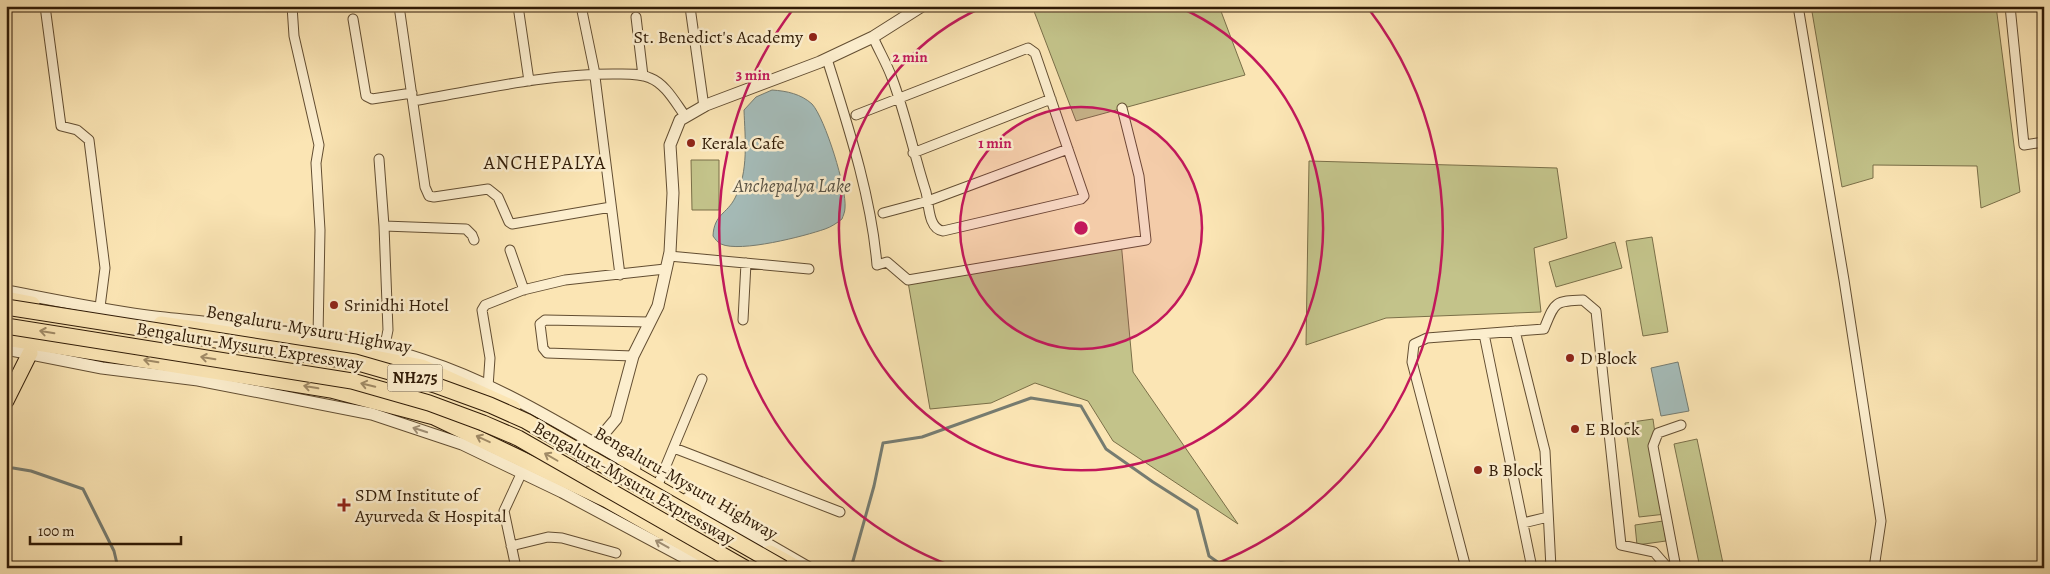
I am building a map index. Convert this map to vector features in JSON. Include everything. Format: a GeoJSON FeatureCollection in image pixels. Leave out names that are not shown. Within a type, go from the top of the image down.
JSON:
{"type":"FeatureCollection","features":[{"type":"Feature","properties":{"kind":"highway","name":"Bengaluru-Mysuru Highway"},"geometry":{"type":"LineString","coordinates":[[6,299],[317,347],[422,367],[593,447],[773,550],[797,568]]}},
{"type":"Feature","properties":{"kind":"highway","name":"NH275"},"geometry":{"type":"LineString","coordinates":[[6,306],[355,362],[435,384],[526,422],[783,568]]}},
{"type":"Feature","properties":{"kind":"highway","name":"Bengaluru-Mysuru Expressway"},"geometry":{"type":"LineString","coordinates":[[6,326],[352,381],[429,403],[518,438],[745,568]]}},
{"type":"Feature","properties":{"kind":"highway","name":"Bengaluru-Mysuru Expressway"},"geometry":{"type":"LineString","coordinates":[[6,338],[331,390],[434,416],[566,487],[607,500],[727,568]]}},
{"type":"Feature","properties":{"kind":"highway"},"geometry":{"type":"LineString","coordinates":[[6,401],[30,353]]}},
{"type":"Feature","properties":{"kind":"street"},"geometry":{"type":"LineString","coordinates":[[45,6],[60,126],[77,130],[89,140],[106,268],[100,307]]}},
{"type":"Feature","properties":{"kind":"street"},"geometry":{"type":"LineString","coordinates":[[292,6],[294,36],[319,145],[316,163],[320,230],[318,337]]}},
{"type":"Feature","properties":{"kind":"street"},"geometry":{"type":"LineString","coordinates":[[400,6],[425,187],[429,196],[434,197],[488,189],[498,197],[508,222],[512,224],[611,207]]}},
{"type":"Feature","properties":{"kind":"street"},"geometry":{"type":"LineString","coordinates":[[518,6],[529,81]]}},
{"type":"Feature","properties":{"kind":"street"},"geometry":{"type":"LineString","coordinates":[[581,6],[595,74],[620,275]]}},
{"type":"Feature","properties":{"kind":"street"},"geometry":{"type":"LineString","coordinates":[[690,6],[704,107]]}},
{"type":"Feature","properties":{"kind":"street"},"geometry":{"type":"LineString","coordinates":[[566,487],[593,447],[616,419],[633,356],[658,306],[669,256],[673,193],[670,145],[680,120],[704,107],[827,59],[872,37],[922,6]]}},
{"type":"Feature","properties":{"kind":"street"},"geometry":{"type":"LineString","coordinates":[[1798,6],[1843,272],[1881,521],[1874,568]]}},
{"type":"Feature","properties":{"kind":"street"},"geometry":{"type":"LineString","coordinates":[[2010,6],[2024,145],[2044,142]]}},
{"type":"Feature","properties":{"kind":"street"},"geometry":{"type":"LineString","coordinates":[[636,17],[643,76]]}},
{"type":"Feature","properties":{"kind":"street"},"geometry":{"type":"LineString","coordinates":[[353,19],[366,96],[372,99],[412,97],[595,74],[643,76],[658,82],[686,117]]}},
{"type":"Feature","properties":{"kind":"street"},"geometry":{"type":"LineString","coordinates":[[856,115],[899,99],[1028,48],[1035,54],[1084,194],[1081,199],[943,231],[936,229],[932,223],[928,201],[899,99],[891,76],[872,37]]}},
{"type":"Feature","properties":{"kind":"street"},"geometry":{"type":"LineString","coordinates":[[827,59],[847,121],[870,214],[878,265],[887,262],[908,280],[1146,240],[1139,176],[1122,108]]}},
{"type":"Feature","properties":{"kind":"street"},"geometry":{"type":"LineString","coordinates":[[913,153],[1051,99]]}},
{"type":"Feature","properties":{"kind":"street"},"geometry":{"type":"LineString","coordinates":[[883,213],[928,201],[1068,149]]}},
{"type":"Feature","properties":{"kind":"street"},"geometry":{"type":"LineString","coordinates":[[379,159],[388,330],[384,350]]}},
{"type":"Feature","properties":{"kind":"street"},"geometry":{"type":"LineString","coordinates":[[384,226],[466,229],[472,234],[474,240]]}},
{"type":"Feature","properties":{"kind":"street"},"geometry":{"type":"LineString","coordinates":[[510,250],[524,290]]}},
{"type":"Feature","properties":{"kind":"street"},"geometry":{"type":"LineString","coordinates":[[669,256],[809,269]]}},
{"type":"Feature","properties":{"kind":"street"},"geometry":{"type":"LineString","coordinates":[[743,320],[746,263]]}},
{"type":"Feature","properties":{"kind":"street"},"geometry":{"type":"LineString","coordinates":[[488,387],[490,358],[483,309],[486,304],[524,290],[565,280],[665,270]]}},
{"type":"Feature","properties":{"kind":"street","name":"NH275"},"geometry":{"type":"LineString","coordinates":[[6,291],[147,316],[280,330],[384,350],[423,360],[523,404],[593,447]]}},
{"type":"Feature","properties":{"kind":"street"},"geometry":{"type":"LineString","coordinates":[[1466,568],[1412,362],[1414,344],[1427,338],[1544,329],[1552,308],[1562,301],[1583,300],[1596,311],[1621,545],[1654,552],[1668,568]]}},
{"type":"Feature","properties":{"kind":"street"},"geometry":{"type":"LineString","coordinates":[[633,356],[547,353],[543,348],[540,324],[546,320],[649,322]]}},
{"type":"Feature","properties":{"kind":"street"},"geometry":{"type":"LineString","coordinates":[[1515,331],[1545,451],[1551,568]]}},
{"type":"Feature","properties":{"kind":"street"},"geometry":{"type":"LineString","coordinates":[[1484,334],[1532,568]]}},
{"type":"Feature","properties":{"kind":"street","name":"Bengaluru-Mysuru Expressway"},"geometry":{"type":"LineString","coordinates":[[6,348],[102,368],[198,380],[372,414],[462,444],[522,472],[566,487],[704,568]]}},
{"type":"Feature","properties":{"kind":"street"},"geometry":{"type":"LineString","coordinates":[[659,485],[702,379]]}},
{"type":"Feature","properties":{"kind":"street"},"geometry":{"type":"LineString","coordinates":[[1676,568],[1654,446],[1658,433],[1681,425]]}},
{"type":"Feature","properties":{"kind":"street"},"geometry":{"type":"LineString","coordinates":[[674,448],[840,512]]}},
{"type":"Feature","properties":{"kind":"street"},"geometry":{"type":"LineString","coordinates":[[516,568],[504,511],[522,472]]}},
{"type":"Feature","properties":{"kind":"street"},"geometry":{"type":"LineString","coordinates":[[1522,523],[1548,517]]}},
{"type":"Feature","properties":{"kind":"street"},"geometry":{"type":"LineString","coordinates":[[511,546],[548,538],[562,538],[616,553]]}},
{"type":"Feature","properties":{"kind":"street","name":"NH275"},"geometry":{"type":"LineString","coordinates":[[773,550],[809,568]]}},
{"type":"Feature","properties":{"kind":"green space"},"geometry":{"type":"Polygon","coordinates":[[[1032,6],[1219,6],[1245,75],[1076,121],[1032,6]]]}},
{"type":"Feature","properties":{"kind":"green space"},"geometry":{"type":"Polygon","coordinates":[[[1811,6],[1996,6],[2020,192],[1981,208],[1977,166],[1873,165],[1873,178],[1842,187],[1811,6]]]}},
{"type":"Feature","properties":{"kind":"green space"},"geometry":{"type":"Polygon","coordinates":[[[691,160],[719,160],[719,210],[692,210],[691,160]]]}},
{"type":"Feature","properties":{"kind":"green space"},"geometry":{"type":"Polygon","coordinates":[[[1309,161],[1557,168],[1567,238],[1534,248],[1541,312],[1386,318],[1306,345],[1309,161]]]}},
{"type":"Feature","properties":{"kind":"green space"},"geometry":{"type":"Polygon","coordinates":[[[1652,237],[1668,332],[1643,336],[1626,241],[1652,237]]]}},
{"type":"Feature","properties":{"kind":"green space"},"geometry":{"type":"Polygon","coordinates":[[[1121,241],[1133,372],[1238,524],[1113,441],[1088,401],[1035,383],[991,403],[930,409],[908,282],[1121,241]]]}},
{"type":"Feature","properties":{"kind":"green space"},"geometry":{"type":"Polygon","coordinates":[[[1615,242],[1622,268],[1556,287],[1549,262],[1615,242]]]}},
{"type":"Feature","properties":{"kind":"green space"},"geometry":{"type":"Polygon","coordinates":[[[1653,419],[1666,514],[1639,517],[1625,423],[1653,419]]]}},
{"type":"Feature","properties":{"kind":"green space"},"geometry":{"type":"Polygon","coordinates":[[[1697,439],[1724,568],[1700,568],[1674,444],[1697,439]]]}},
{"type":"Feature","properties":{"kind":"green space"},"geometry":{"type":"Polygon","coordinates":[[[1663,521],[1666,541],[1637,545],[1635,525],[1663,521]]]}},
{"type":"Feature","properties":{"kind":"water","name":"Anchepalya Lake"},"geometry":{"type":"Polygon","coordinates":[[[772,90],[798,95],[812,104],[817,112],[829,138],[839,170],[845,199],[844,214],[842,219],[829,227],[788,239],[757,245],[730,246],[721,244],[713,236],[714,229],[718,219],[735,198],[744,166],[744,110],[756,97],[772,90]]]}},
{"type":"Feature","properties":{"kind":"water"},"geometry":{"type":"Polygon","coordinates":[[[1678,362],[1689,411],[1661,416],[1651,368],[1678,362]]]}},
{"type":"Feature","properties":{"kind":"waterway"},"geometry":{"type":"LineString","coordinates":[[851,568],[874,486],[883,443],[922,437],[1031,398],[1081,406],[1106,449],[1197,510],[1209,556],[1226,568]]}},
{"type":"Feature","properties":{"kind":"waterway"},"geometry":{"type":"LineString","coordinates":[[13,468],[31,471],[83,489],[114,551],[118,568]]}},
{"type":"Feature","properties":{"kind":"waterway"},"geometry":{"type":"LineString","coordinates":[[1254,568],[1281,563],[1335,568]]}},
{"type":"Feature","properties":{"kind":"place","name":"St. Benedict's Academy"},"geometry":{"type":"Point","coordinates":[813,37]}},
{"type":"Feature","properties":{"kind":"place","name":"Kerala Cafe"},"geometry":{"type":"Point","coordinates":[691,143]}},
{"type":"Feature","properties":{"kind":"place","name":"Srinidhi Hotel"},"geometry":{"type":"Point","coordinates":[334,305]}},
{"type":"Feature","properties":{"kind":"place","name":"D Block"},"geometry":{"type":"Point","coordinates":[1570,358]}},
{"type":"Feature","properties":{"kind":"place","name":"E Block"},"geometry":{"type":"Point","coordinates":[1575,429]}},
{"type":"Feature","properties":{"kind":"place","name":"B Block"},"geometry":{"type":"Point","coordinates":[1478,470]}},
{"type":"Feature","properties":{"kind":"place","name":"SDM Institute of Ayurveda & Hospital"},"geometry":{"type":"Point","coordinates":[344,505]}},
{"type":"Feature","properties":{"kind":"district","name":"ANCHEPALYA"},"geometry":{"type":"Point","coordinates":[545,163]}}]}
